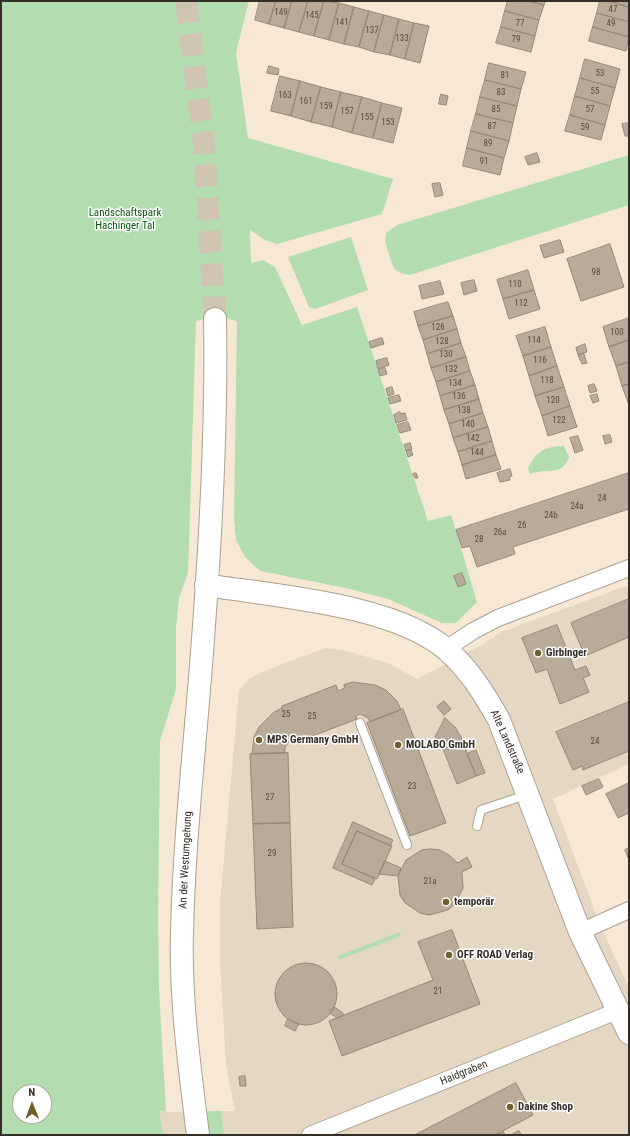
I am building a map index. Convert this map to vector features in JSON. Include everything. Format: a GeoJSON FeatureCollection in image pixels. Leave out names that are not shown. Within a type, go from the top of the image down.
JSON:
{"type":"FeatureCollection","features":[{"type":"Feature","properties":{"kind":"main road","name":"An der Westumgehung"},"geometry":{"type":"LineString","coordinates":[[198,1135],[190,1070],[182,936],[187,827],[206,585],[213,462],[215,319]]}},
{"type":"Feature","properties":{"kind":"main road","name":"Alte Landstraße"},"geometry":{"type":"LineString","coordinates":[[206,585],[343,606],[397,622],[417,631],[446,649],[480,688],[499,720],[529,794],[580,932],[629,1033]]}},
{"type":"Feature","properties":{"kind":"street"},"geometry":{"type":"LineString","coordinates":[[446,649],[473,631],[498,618],[629,568]]}},
{"type":"Feature","properties":{"kind":"street"},"geometry":{"type":"LineString","coordinates":[[580,932],[629,910]]}},
{"type":"Feature","properties":{"kind":"street","name":"Haidgraben"},"geometry":{"type":"LineString","coordinates":[[310,1135],[617,1011]]}},
{"type":"Feature","properties":{"kind":"lane"},"geometry":{"type":"LineString","coordinates":[[360,723],[407,845]]}},
{"type":"Feature","properties":{"kind":"lane"},"geometry":{"type":"LineString","coordinates":[[477,826],[481,810],[529,794]]}},
{"type":"Feature","properties":{"kind":"shaded area"},"geometry":{"type":"Polygon","coordinates":[[[629,585],[629,764],[553,799],[601,928],[629,987],[629,1135],[1,1135],[1,1098],[12,1108],[12,1124],[52,1124],[52,1112],[108,1086],[161,1112],[235,1111],[226,1065],[220,961],[220,903],[239,690],[249,679],[267,670],[325,648],[343,650],[388,663],[417,679],[480,646],[501,632],[629,585]]]}},
{"type":"Feature","properties":{"kind":"green space","name":"Landschaftspark Hachinger Tal"},"geometry":{"type":"Polygon","coordinates":[[[1,1],[249,1],[236,53],[248,138],[393,179],[382,214],[277,244],[265,240],[250,230],[251,263],[263,260],[275,267],[302,325],[357,307],[428,521],[451,515],[477,602],[456,623],[442,623],[388,599],[346,588],[260,571],[245,557],[236,540],[234,518],[237,321],[216,318],[196,321],[188,573],[179,598],[176,628],[176,689],[160,741],[158,914],[159,990],[166,1112],[159,1111],[163,1135],[1,1135],[1,1]]]}},
{"type":"Feature","properties":{"kind":"green space"},"geometry":{"type":"Polygon","coordinates":[[[629,155],[629,205],[410,275],[401,273],[394,269],[385,242],[386,233],[397,225],[629,155]]]}},
{"type":"Feature","properties":{"kind":"green space"},"geometry":{"type":"Polygon","coordinates":[[[351,237],[368,290],[315,309],[309,307],[288,257],[351,237]]]}},
{"type":"Feature","properties":{"kind":"green space"},"geometry":{"type":"Polygon","coordinates":[[[564,446],[569,457],[562,468],[554,471],[530,474],[528,468],[539,453],[551,447],[564,446]]]}},
{"type":"Feature","properties":{"kind":"green space"},"geometry":{"type":"Polygon","coordinates":[[[400,932],[401,936],[339,960],[337,956],[400,932]]]}},
{"type":"Feature","properties":{"kind":"green space"},"geometry":{"type":"Polygon","coordinates":[[[206,1111],[221,1111],[224,1135],[210,1135],[206,1111]]]}},
{"type":"Feature","properties":{"kind":"building"},"geometry":{"type":"Polygon","coordinates":[[[260,1],[276,1],[269,24],[255,20],[260,1]]]}},
{"type":"Feature","properties":{"kind":"building"},"geometry":{"type":"Polygon","coordinates":[[[276,1],[292,1],[284,28],[269,24],[276,1]]]}},
{"type":"Feature","properties":{"kind":"building"},"geometry":{"type":"Polygon","coordinates":[[[292,1],[308,1],[299,32],[284,28],[292,1]]]}},
{"type":"Feature","properties":{"kind":"building"},"geometry":{"type":"Polygon","coordinates":[[[308,1],[324,1],[314,36],[299,32],[308,1]]]}},
{"type":"Feature","properties":{"kind":"building"},"geometry":{"type":"Polygon","coordinates":[[[324,1],[339,3],[329,40],[314,36],[324,1]]]}},
{"type":"Feature","properties":{"kind":"building"},"geometry":{"type":"Polygon","coordinates":[[[508,1],[529,1],[544,5],[539,20],[505,11],[508,1]]]}},
{"type":"Feature","properties":{"kind":"building"},"geometry":{"type":"Polygon","coordinates":[[[529,1],[545,1],[544,5],[529,1]]]}},
{"type":"Feature","properties":{"kind":"building"},"geometry":{"type":"Polygon","coordinates":[[[600,1],[609,1],[629,7],[629,22],[597,13],[600,1]]]}},
{"type":"Feature","properties":{"kind":"building"},"geometry":{"type":"Polygon","coordinates":[[[609,1],[629,1],[629,7],[609,1]]]}},
{"type":"Feature","properties":{"kind":"building"},"geometry":{"type":"Polygon","coordinates":[[[339,3],[354,7],[344,44],[329,40],[339,3]]]}},
{"type":"Feature","properties":{"kind":"building"},"geometry":{"type":"Polygon","coordinates":[[[354,7],[369,11],[359,47],[344,44],[354,7]]]}},
{"type":"Feature","properties":{"kind":"building"},"geometry":{"type":"Polygon","coordinates":[[[369,11],[384,15],[374,52],[359,47],[369,11]]]}},
{"type":"Feature","properties":{"kind":"building"},"geometry":{"type":"Polygon","coordinates":[[[505,11],[539,20],[535,36],[501,27],[505,11]]]}},
{"type":"Feature","properties":{"kind":"building"},"geometry":{"type":"Polygon","coordinates":[[[597,13],[629,22],[629,37],[593,27],[597,13]]]}},
{"type":"Feature","properties":{"kind":"building"},"geometry":{"type":"Polygon","coordinates":[[[384,15],[399,19],[390,55],[374,52],[384,15]]]}},
{"type":"Feature","properties":{"kind":"building"},"geometry":{"type":"Polygon","coordinates":[[[399,19],[414,23],[405,59],[390,55],[399,19]]]}},
{"type":"Feature","properties":{"kind":"building"},"geometry":{"type":"Polygon","coordinates":[[[414,23],[429,26],[420,63],[405,59],[414,23]]]}},
{"type":"Feature","properties":{"kind":"building"},"geometry":{"type":"Polygon","coordinates":[[[501,27],[535,36],[531,52],[496,43],[501,27]]]}},
{"type":"Feature","properties":{"kind":"building"},"geometry":{"type":"Polygon","coordinates":[[[593,27],[629,37],[626,51],[589,41],[593,27]]]}},
{"type":"Feature","properties":{"kind":"building"},"geometry":{"type":"Polygon","coordinates":[[[585,59],[620,69],[615,88],[580,78],[585,59]]]}},
{"type":"Feature","properties":{"kind":"building"},"geometry":{"type":"Polygon","coordinates":[[[489,63],[526,72],[521,89],[485,80],[489,63]]]}},
{"type":"Feature","properties":{"kind":"building"},"geometry":{"type":"Polygon","coordinates":[[[269,66],[279,69],[278,75],[267,73],[269,66]]]}},
{"type":"Feature","properties":{"kind":"building"},"geometry":{"type":"Polygon","coordinates":[[[280,76],[300,81],[291,116],[271,111],[280,76]]]}},
{"type":"Feature","properties":{"kind":"building"},"geometry":{"type":"Polygon","coordinates":[[[580,78],[615,88],[610,106],[575,96],[580,78]]]}},
{"type":"Feature","properties":{"kind":"building"},"geometry":{"type":"Polygon","coordinates":[[[485,80],[521,89],[517,106],[480,97],[485,80]]]}},
{"type":"Feature","properties":{"kind":"building"},"geometry":{"type":"Polygon","coordinates":[[[300,81],[321,87],[311,122],[291,116],[300,81]]]}},
{"type":"Feature","properties":{"kind":"building"},"geometry":{"type":"Polygon","coordinates":[[[321,87],[341,92],[332,127],[311,122],[321,87]]]}},
{"type":"Feature","properties":{"kind":"building"},"geometry":{"type":"Polygon","coordinates":[[[341,92],[362,97],[352,133],[332,127],[341,92]]]}},
{"type":"Feature","properties":{"kind":"building"},"geometry":{"type":"Polygon","coordinates":[[[441,94],[448,96],[446,105],[439,104],[441,94]]]}},
{"type":"Feature","properties":{"kind":"building"},"geometry":{"type":"Polygon","coordinates":[[[575,96],[610,106],[605,125],[570,115],[575,96]]]}},
{"type":"Feature","properties":{"kind":"building"},"geometry":{"type":"Polygon","coordinates":[[[362,97],[382,103],[373,138],[352,133],[362,97]]]}},
{"type":"Feature","properties":{"kind":"building"},"geometry":{"type":"Polygon","coordinates":[[[480,97],[517,106],[513,123],[476,114],[480,97]]]}},
{"type":"Feature","properties":{"kind":"building"},"geometry":{"type":"Polygon","coordinates":[[[382,103],[402,108],[393,143],[373,138],[382,103]]]}},
{"type":"Feature","properties":{"kind":"building"},"geometry":{"type":"Polygon","coordinates":[[[476,114],[513,123],[509,141],[471,131],[476,114]]]}},
{"type":"Feature","properties":{"kind":"building"},"geometry":{"type":"Polygon","coordinates":[[[570,115],[605,125],[601,140],[565,131],[570,115]]]}},
{"type":"Feature","properties":{"kind":"building"},"geometry":{"type":"Polygon","coordinates":[[[629,123],[629,136],[625,136],[622,124],[629,123]]]}},
{"type":"Feature","properties":{"kind":"building"},"geometry":{"type":"Polygon","coordinates":[[[471,131],[509,141],[504,158],[467,148],[471,131]]]}},
{"type":"Feature","properties":{"kind":"building"},"geometry":{"type":"Polygon","coordinates":[[[467,148],[504,158],[500,175],[463,166],[467,148]]]}},
{"type":"Feature","properties":{"kind":"building"},"geometry":{"type":"Polygon","coordinates":[[[537,153],[540,162],[528,165],[525,157],[537,153]]]}},
{"type":"Feature","properties":{"kind":"building"},"geometry":{"type":"Polygon","coordinates":[[[440,183],[443,195],[435,197],[432,184],[440,183]]]}},
{"type":"Feature","properties":{"kind":"building"},"geometry":{"type":"Polygon","coordinates":[[[560,240],[564,252],[544,258],[540,246],[560,240]]]}},
{"type":"Feature","properties":{"kind":"building"},"geometry":{"type":"Polygon","coordinates":[[[610,244],[624,287],[581,301],[567,259],[610,244]]]}},
{"type":"Feature","properties":{"kind":"building"},"geometry":{"type":"Polygon","coordinates":[[[528,270],[534,290],[503,299],[497,280],[528,270]]]}},
{"type":"Feature","properties":{"kind":"building"},"geometry":{"type":"Polygon","coordinates":[[[474,280],[477,291],[464,295],[461,283],[474,280]]]}},
{"type":"Feature","properties":{"kind":"building"},"geometry":{"type":"Polygon","coordinates":[[[440,281],[444,294],[422,299],[419,286],[440,281]]]}},
{"type":"Feature","properties":{"kind":"building"},"geometry":{"type":"Polygon","coordinates":[[[534,290],[540,309],[509,319],[503,299],[534,290]]]}},
{"type":"Feature","properties":{"kind":"building"},"geometry":{"type":"Polygon","coordinates":[[[448,302],[453,316],[418,326],[414,312],[448,302]]]}},
{"type":"Feature","properties":{"kind":"building"},"geometry":{"type":"Polygon","coordinates":[[[453,316],[457,329],[423,340],[418,326],[453,316]]]}},
{"type":"Feature","properties":{"kind":"building"},"geometry":{"type":"Polygon","coordinates":[[[629,318],[629,340],[609,347],[603,327],[629,318]]]}},
{"type":"Feature","properties":{"kind":"building"},"geometry":{"type":"Polygon","coordinates":[[[545,327],[551,347],[523,356],[516,336],[545,327]]]}},
{"type":"Feature","properties":{"kind":"building"},"geometry":{"type":"Polygon","coordinates":[[[457,329],[461,343],[427,354],[423,340],[457,329]]]}},
{"type":"Feature","properties":{"kind":"building"},"geometry":{"type":"Polygon","coordinates":[[[382,338],[384,344],[371,348],[369,342],[382,338]]]}},
{"type":"Feature","properties":{"kind":"building"},"geometry":{"type":"Polygon","coordinates":[[[629,340],[629,362],[616,366],[609,347],[629,340]]]}},
{"type":"Feature","properties":{"kind":"building"},"geometry":{"type":"Polygon","coordinates":[[[461,343],[466,357],[431,368],[427,354],[461,343]]]}},
{"type":"Feature","properties":{"kind":"building"},"geometry":{"type":"Polygon","coordinates":[[[585,344],[587,352],[578,355],[576,348],[585,344]]]}},
{"type":"Feature","properties":{"kind":"building"},"geometry":{"type":"Polygon","coordinates":[[[551,347],[557,366],[529,376],[523,356],[551,347]]]}},
{"type":"Feature","properties":{"kind":"building"},"geometry":{"type":"Polygon","coordinates":[[[584,354],[587,363],[582,364],[578,355],[584,354]]]}},
{"type":"Feature","properties":{"kind":"building"},"geometry":{"type":"Polygon","coordinates":[[[466,357],[470,371],[436,382],[431,368],[466,357]]]}},
{"type":"Feature","properties":{"kind":"building"},"geometry":{"type":"Polygon","coordinates":[[[387,358],[389,365],[378,369],[376,361],[387,358]]]}},
{"type":"Feature","properties":{"kind":"building"},"geometry":{"type":"Polygon","coordinates":[[[629,362],[629,384],[622,386],[616,366],[629,362]]]}},
{"type":"Feature","properties":{"kind":"building"},"geometry":{"type":"Polygon","coordinates":[[[557,366],[564,387],[535,396],[529,376],[557,366]]]}},
{"type":"Feature","properties":{"kind":"building"},"geometry":{"type":"Polygon","coordinates":[[[385,368],[387,374],[380,376],[378,370],[385,368]]]}},
{"type":"Feature","properties":{"kind":"building"},"geometry":{"type":"Polygon","coordinates":[[[470,371],[475,385],[440,396],[436,382],[470,371]]]}},
{"type":"Feature","properties":{"kind":"building"},"geometry":{"type":"Polygon","coordinates":[[[594,384],[597,391],[590,393],[588,386],[594,384]]]}},
{"type":"Feature","properties":{"kind":"building"},"geometry":{"type":"Polygon","coordinates":[[[629,384],[629,405],[622,386],[629,384]]]}},
{"type":"Feature","properties":{"kind":"building"},"geometry":{"type":"Polygon","coordinates":[[[475,385],[479,399],[444,410],[440,396],[475,385]]]}},
{"type":"Feature","properties":{"kind":"building"},"geometry":{"type":"Polygon","coordinates":[[[392,387],[394,394],[388,396],[386,389],[392,387]]]}},
{"type":"Feature","properties":{"kind":"building"},"geometry":{"type":"Polygon","coordinates":[[[564,387],[570,406],[542,416],[535,396],[564,387]]]}},
{"type":"Feature","properties":{"kind":"building"},"geometry":{"type":"Polygon","coordinates":[[[597,394],[599,401],[593,403],[590,396],[597,394]]]}},
{"type":"Feature","properties":{"kind":"building"},"geometry":{"type":"Polygon","coordinates":[[[399,395],[401,401],[390,404],[388,398],[399,395]]]}},
{"type":"Feature","properties":{"kind":"building"},"geometry":{"type":"Polygon","coordinates":[[[479,399],[483,413],[449,424],[444,410],[479,399]]]}},
{"type":"Feature","properties":{"kind":"building"},"geometry":{"type":"Polygon","coordinates":[[[570,406],[577,427],[548,436],[542,416],[570,406]]]}},
{"type":"Feature","properties":{"kind":"building"},"geometry":{"type":"Polygon","coordinates":[[[400,412],[401,414],[405,413],[407,420],[396,423],[394,415],[400,412]]]}},
{"type":"Feature","properties":{"kind":"building"},"geometry":{"type":"Polygon","coordinates":[[[483,413],[488,427],[453,438],[449,424],[483,413]]]}},
{"type":"Feature","properties":{"kind":"building"},"geometry":{"type":"Polygon","coordinates":[[[408,422],[411,430],[400,433],[397,425],[408,422]]]}},
{"type":"Feature","properties":{"kind":"building"},"geometry":{"type":"Polygon","coordinates":[[[488,427],[492,441],[458,452],[453,438],[488,427]]]}},
{"type":"Feature","properties":{"kind":"building"},"geometry":{"type":"Polygon","coordinates":[[[610,435],[612,442],[605,444],[603,436],[610,435]]]}},
{"type":"Feature","properties":{"kind":"building"},"geometry":{"type":"Polygon","coordinates":[[[578,436],[583,450],[575,453],[570,438],[578,436]]]}},
{"type":"Feature","properties":{"kind":"building"},"geometry":{"type":"Polygon","coordinates":[[[492,441],[496,455],[462,465],[458,452],[492,441]]]}},
{"type":"Feature","properties":{"kind":"building"},"geometry":{"type":"Polygon","coordinates":[[[410,443],[412,449],[406,451],[404,445],[410,443]]]}},
{"type":"Feature","properties":{"kind":"building"},"geometry":{"type":"Polygon","coordinates":[[[411,450],[413,455],[408,457],[406,451],[411,450]]]}},
{"type":"Feature","properties":{"kind":"building"},"geometry":{"type":"Polygon","coordinates":[[[496,455],[501,469],[466,479],[462,465],[496,455]]]}},
{"type":"Feature","properties":{"kind":"building"},"geometry":{"type":"Polygon","coordinates":[[[510,469],[512,476],[509,477],[510,480],[500,482],[497,473],[510,469]]]}},
{"type":"Feature","properties":{"kind":"building"},"geometry":{"type":"Polygon","coordinates":[[[416,473],[418,478],[415,478],[413,474],[416,473]]]}},
{"type":"Feature","properties":{"kind":"building"},"geometry":{"type":"Polygon","coordinates":[[[629,473],[629,509],[513,547],[515,554],[477,567],[470,546],[462,548],[456,530],[629,473]]]}},
{"type":"Feature","properties":{"kind":"building"},"geometry":{"type":"Polygon","coordinates":[[[462,573],[466,584],[458,587],[454,576],[462,573]]]}},
{"type":"Feature","properties":{"kind":"building"},"geometry":{"type":"Polygon","coordinates":[[[629,599],[629,637],[585,656],[571,623],[629,599]]]}},
{"type":"Feature","properties":{"kind":"building"},"geometry":{"type":"Polygon","coordinates":[[[557,625],[575,670],[586,666],[590,675],[583,678],[589,692],[560,704],[547,669],[536,673],[522,638],[557,625]]]}},
{"type":"Feature","properties":{"kind":"building"},"geometry":{"type":"Polygon","coordinates":[[[353,682],[375,685],[386,690],[397,701],[401,710],[370,722],[368,718],[360,714],[356,716],[357,719],[323,732],[295,742],[294,739],[290,740],[285,747],[285,753],[252,754],[254,737],[259,727],[274,712],[282,708],[282,706],[336,685],[338,691],[345,688],[344,685],[353,682]]]}},
{"type":"Feature","properties":{"kind":"building"},"geometry":{"type":"Polygon","coordinates":[[[444,701],[451,709],[444,715],[437,707],[444,701]]]}},
{"type":"Feature","properties":{"kind":"building"},"geometry":{"type":"Polygon","coordinates":[[[629,702],[629,751],[583,770],[582,766],[573,770],[556,732],[629,702]]]}},
{"type":"Feature","properties":{"kind":"building"},"geometry":{"type":"Polygon","coordinates":[[[403,709],[446,823],[410,836],[367,723],[403,709]]]}},
{"type":"Feature","properties":{"kind":"building"},"geometry":{"type":"Polygon","coordinates":[[[445,718],[455,727],[461,737],[476,776],[457,784],[441,744],[435,738],[445,718]]]}},
{"type":"Feature","properties":{"kind":"building"},"geometry":{"type":"Polygon","coordinates":[[[476,750],[485,773],[476,776],[467,754],[476,750]]]}},
{"type":"Feature","properties":{"kind":"building"},"geometry":{"type":"Polygon","coordinates":[[[288,753],[290,823],[253,824],[250,754],[288,753]]]}},
{"type":"Feature","properties":{"kind":"building"},"geometry":{"type":"Polygon","coordinates":[[[599,779],[603,787],[586,795],[582,786],[599,779]]]}},
{"type":"Feature","properties":{"kind":"building"},"geometry":{"type":"Polygon","coordinates":[[[629,783],[629,813],[618,818],[606,794],[629,783]]]}},
{"type":"Feature","properties":{"kind":"building"},"geometry":{"type":"Polygon","coordinates":[[[353,822],[393,840],[390,846],[357,831],[342,864],[375,879],[372,885],[333,868],[353,822]]]}},
{"type":"Feature","properties":{"kind":"building"},"geometry":{"type":"Polygon","coordinates":[[[290,823],[293,927],[257,929],[253,824],[290,823]]]}},
{"type":"Feature","properties":{"kind":"building"},"geometry":{"type":"Polygon","coordinates":[[[357,831],[392,846],[377,879],[342,864],[357,831]]]}},
{"type":"Feature","properties":{"kind":"building"},"geometry":{"type":"Polygon","coordinates":[[[629,848],[629,860],[625,850],[629,848]]]}},
{"type":"Feature","properties":{"kind":"building"},"geometry":{"type":"Polygon","coordinates":[[[422,850],[440,850],[449,855],[458,863],[467,857],[472,867],[462,872],[463,888],[455,904],[448,910],[429,915],[420,913],[405,903],[400,895],[398,876],[406,860],[422,850]]]}},
{"type":"Feature","properties":{"kind":"building"},"geometry":{"type":"Polygon","coordinates":[[[385,861],[401,868],[398,876],[379,874],[385,861]]]}},
{"type":"Feature","properties":{"kind":"building"},"geometry":{"type":"Polygon","coordinates":[[[452,930],[480,1004],[342,1056],[329,1021],[433,980],[418,942],[452,930]]]}},
{"type":"Feature","properties":{"kind":"building"},"geometry":{"type":"Polygon","coordinates":[[[306,963],[318,965],[328,972],[335,982],[337,994],[335,1006],[328,1016],[318,1023],[306,1025],[294,1023],[284,1016],[277,1006],[275,994],[277,982],[284,972],[294,965],[306,963]]]}},
{"type":"Feature","properties":{"kind":"building"},"geometry":{"type":"Polygon","coordinates":[[[334,1007],[343,1013],[343,1016],[337,1018],[330,1013],[334,1007]]]}},
{"type":"Feature","properties":{"kind":"building"},"geometry":{"type":"Polygon","coordinates":[[[288,1019],[299,1024],[295,1031],[285,1026],[288,1019]]]}},
{"type":"Feature","properties":{"kind":"building"},"geometry":{"type":"Polygon","coordinates":[[[245,1076],[246,1086],[240,1086],[239,1077],[245,1076]]]}},
{"type":"Feature","properties":{"kind":"building"},"geometry":{"type":"Polygon","coordinates":[[[516,1083],[533,1115],[495,1135],[415,1135],[516,1083]]]}},
{"type":"Feature","properties":{"kind":"building"},"geometry":{"type":"Polygon","coordinates":[[[503,1131],[505,1135],[496,1135],[503,1131]]]}},
{"type":"Feature","properties":{"kind":"building"},"geometry":{"type":"Polygon","coordinates":[[[519,1131],[522,1135],[511,1135],[519,1131]]]}},
{"type":"Feature","properties":{"kind":"tunnel"},"geometry":{"type":"LineString","coordinates":[[186,1],[204,145],[215,319]]}},
{"type":"Feature","properties":{"kind":"place","name":"Girbinger"},"geometry":{"type":"Point","coordinates":[538,653]}},
{"type":"Feature","properties":{"kind":"place","name":"MPS Germany GmbH"},"geometry":{"type":"Point","coordinates":[259,740]}},
{"type":"Feature","properties":{"kind":"place","name":"MOLABO GmbH"},"geometry":{"type":"Point","coordinates":[398,745]}},
{"type":"Feature","properties":{"kind":"place","name":"temporär"},"geometry":{"type":"Point","coordinates":[446,902]}},
{"type":"Feature","properties":{"kind":"place","name":"OFF ROAD Verlag"},"geometry":{"type":"Point","coordinates":[449,955]}},
{"type":"Feature","properties":{"kind":"place","name":"Dakine Shop"},"geometry":{"type":"Point","coordinates":[510,1107]}}]}
